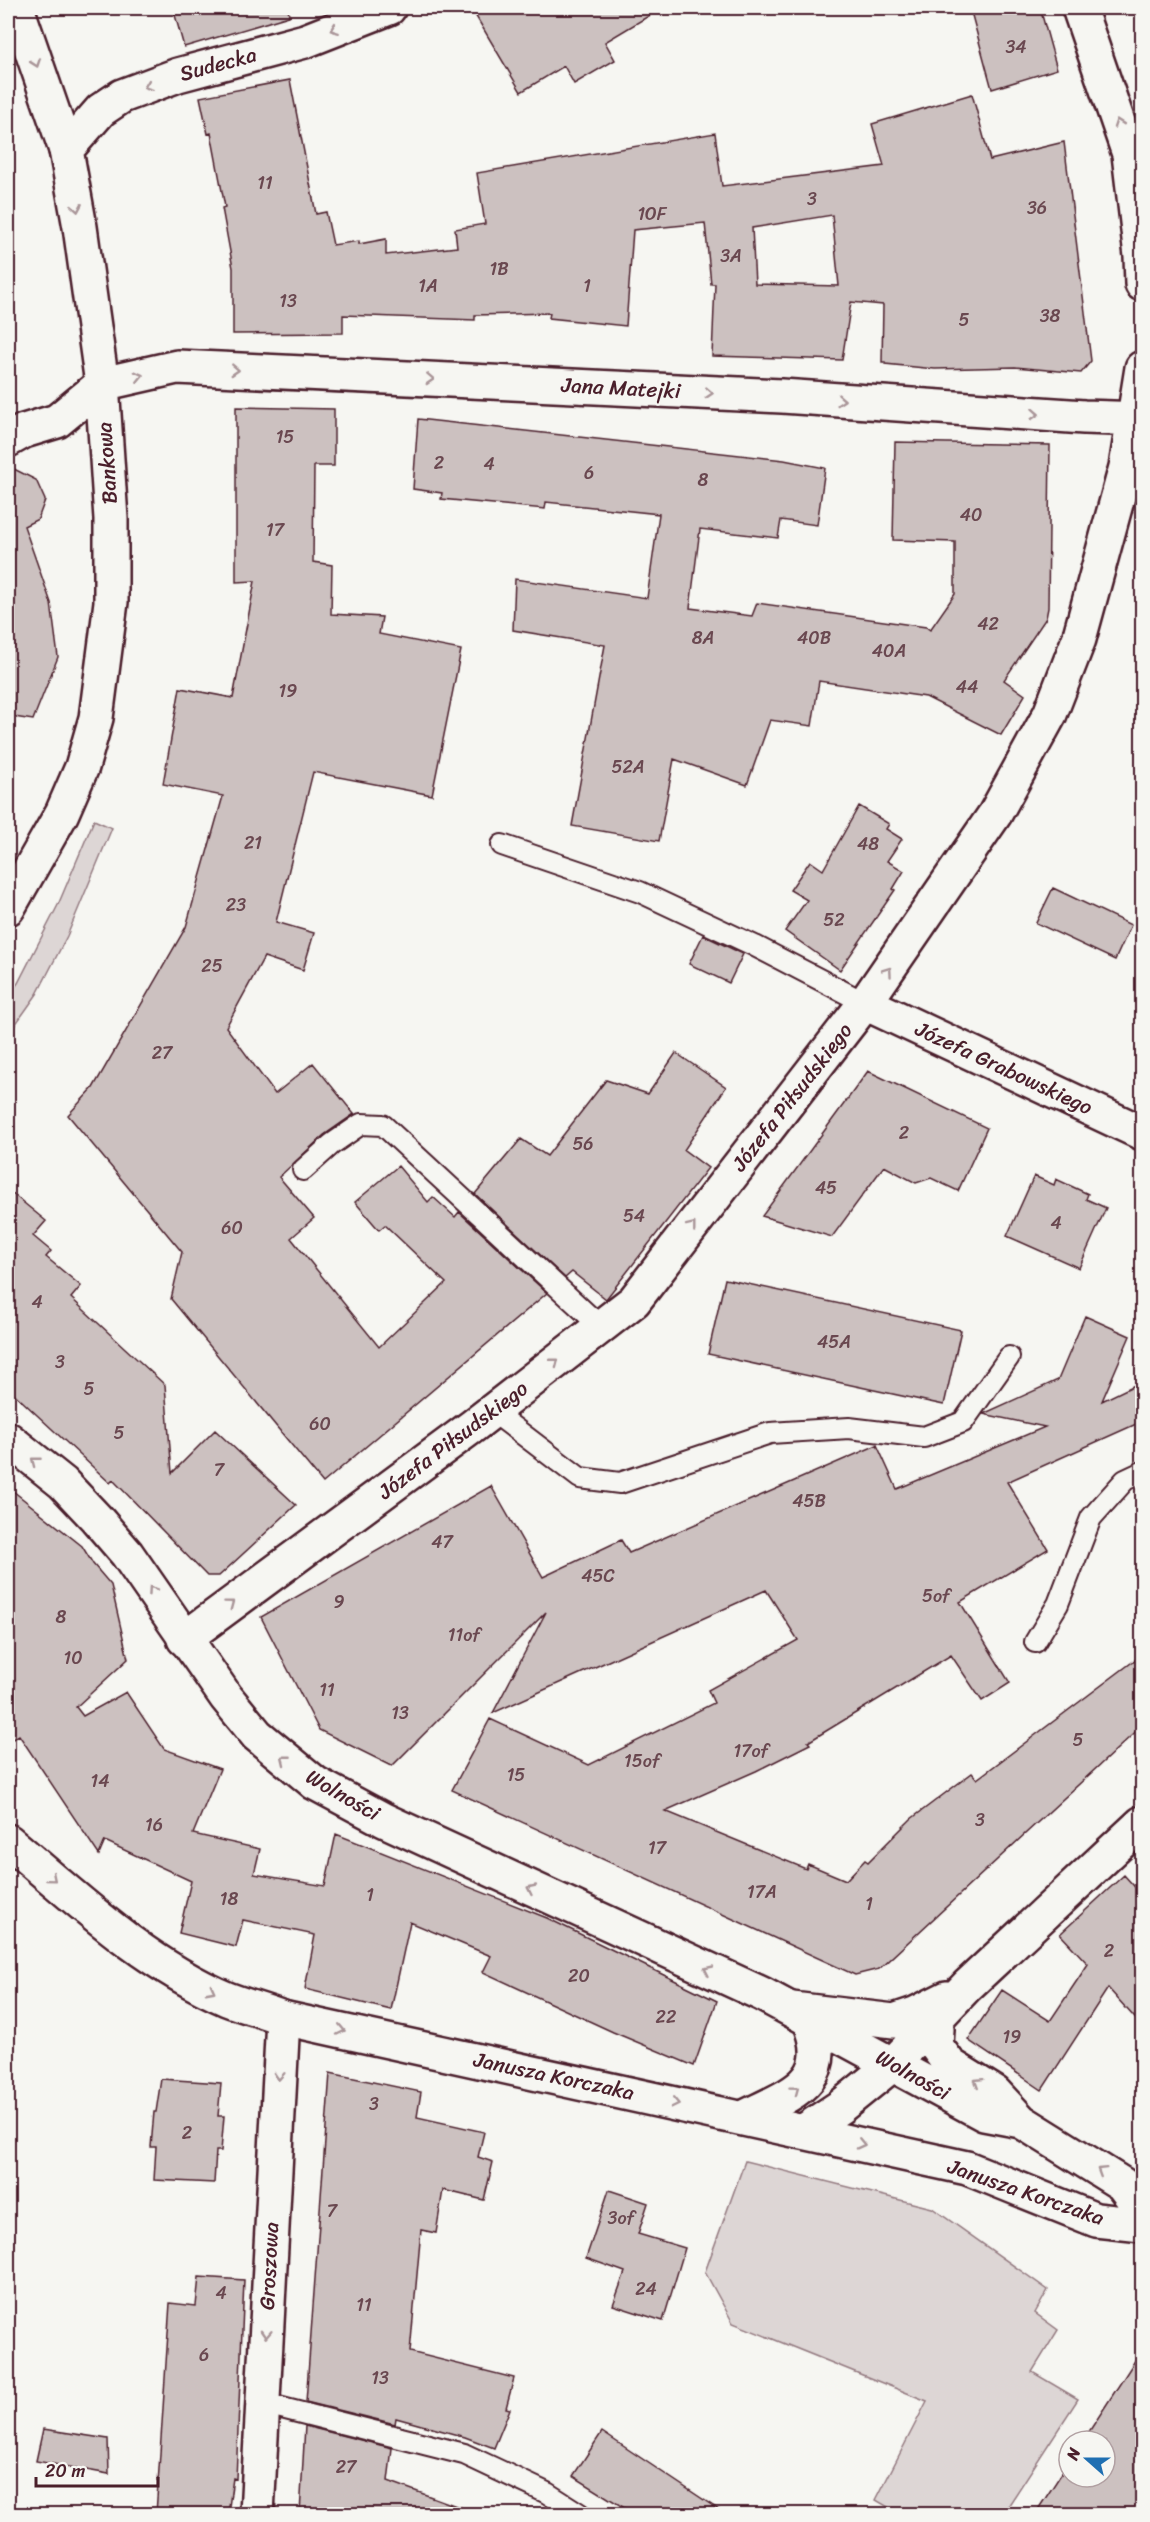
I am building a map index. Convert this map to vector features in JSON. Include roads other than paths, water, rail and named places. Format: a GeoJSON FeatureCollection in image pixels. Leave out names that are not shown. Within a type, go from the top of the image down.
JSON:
{"type":"FeatureCollection","features":[{"type":"Feature","properties":{"kind":"street","name":"Bankowa"},"geometry":{"type":"LineString","coordinates":[[8,908],[66,804],[82,767],[96,718],[111,602],[111,519],[102,384],[80,227],[66,150],[17,8]]}},
{"type":"Feature","properties":{"kind":"street","name":"Sudecka"},"geometry":{"type":"LineString","coordinates":[[66,150],[101,110],[122,96],[178,75],[305,41],[389,8]]}},
{"type":"Feature","properties":{"kind":"street"},"geometry":{"type":"LineString","coordinates":[[1079,8],[1129,154],[1143,284]]}},
{"type":"Feature","properties":{"kind":"street","name":"Jana Matejki"},"geometry":{"type":"LineString","coordinates":[[102,384],[177,367],[782,396],[1137,420]]}},
{"type":"Feature","properties":{"kind":"street","name":"Józefa Piłsudskiego"},"geometry":{"type":"LineString","coordinates":[[184,1639],[492,1411],[634,1301],[866,1003],[995,814],[1050,714],[1079,639],[1126,467],[1137,420],[1143,368]]}},
{"type":"Feature","properties":{"kind":"street"},"geometry":{"type":"LineString","coordinates":[[8,440],[24,431],[57,421],[102,384]]}},
{"type":"Feature","properties":{"kind":"street","name":"Józefa Grabowskiego"},"geometry":{"type":"LineString","coordinates":[[866,1003],[1143,1132]]}},
{"type":"Feature","properties":{"kind":"street","name":"Wolności"},"geometry":{"type":"LineString","coordinates":[[8,1439],[63,1483],[96,1518],[127,1554],[225,1697],[257,1735],[315,1783],[394,1824],[799,2014],[984,2114],[1021,2121]]}},
{"type":"Feature","properties":{"kind":"street"},"geometry":{"type":"LineString","coordinates":[[926,2022],[1143,1823]]}},
{"type":"Feature","properties":{"kind":"street","name":"Janusza Korczaka"},"geometry":{"type":"LineString","coordinates":[[8,1841],[111,1928],[169,1968],[226,1998],[283,2018],[967,2168],[1096,2220],[1143,2225]]}},
{"type":"Feature","properties":{"kind":"street"},"geometry":{"type":"LineString","coordinates":[[804,2131],[840,2107],[893,2064],[967,1986]]}},
{"type":"Feature","properties":{"kind":"street"},"geometry":{"type":"LineString","coordinates":[[743,2118],[788,2096],[809,2080],[817,2064],[817,2038],[799,2014]]}},
{"type":"Feature","properties":{"kind":"street","name":"Wolności"},"geometry":{"type":"LineString","coordinates":[[799,2014],[926,2022],[936,2046],[950,2065],[995,2093],[1021,2121],[1122,2184],[1143,2211]]}},
{"type":"Feature","properties":{"kind":"street","name":"Groszowa"},"geometry":{"type":"LineString","coordinates":[[257,2514],[283,2018]]}},
{"type":"Feature","properties":{"kind":"lane"},"geometry":{"type":"LineString","coordinates":[[502,845],[640,892],[755,946],[866,1003]]}},
{"type":"Feature","properties":{"kind":"lane"},"geometry":{"type":"LineString","coordinates":[[303,1170],[332,1144],[361,1124],[382,1125],[601,1327]]}},
{"type":"Feature","properties":{"kind":"lane"},"geometry":{"type":"LineString","coordinates":[[492,1411],[580,1478],[620,1483],[770,1433],[849,1428],[924,1437],[963,1422],[1009,1357]]}},
{"type":"Feature","properties":{"kind":"lane"},"geometry":{"type":"LineString","coordinates":[[1035,1642],[1058,1604],[1091,1518],[1125,1480],[1143,1472]]}},
{"type":"Feature","properties":{"kind":"lane"},"geometry":{"type":"LineString","coordinates":[[262,2403],[464,2454],[547,2493],[580,2514]]}}]}
